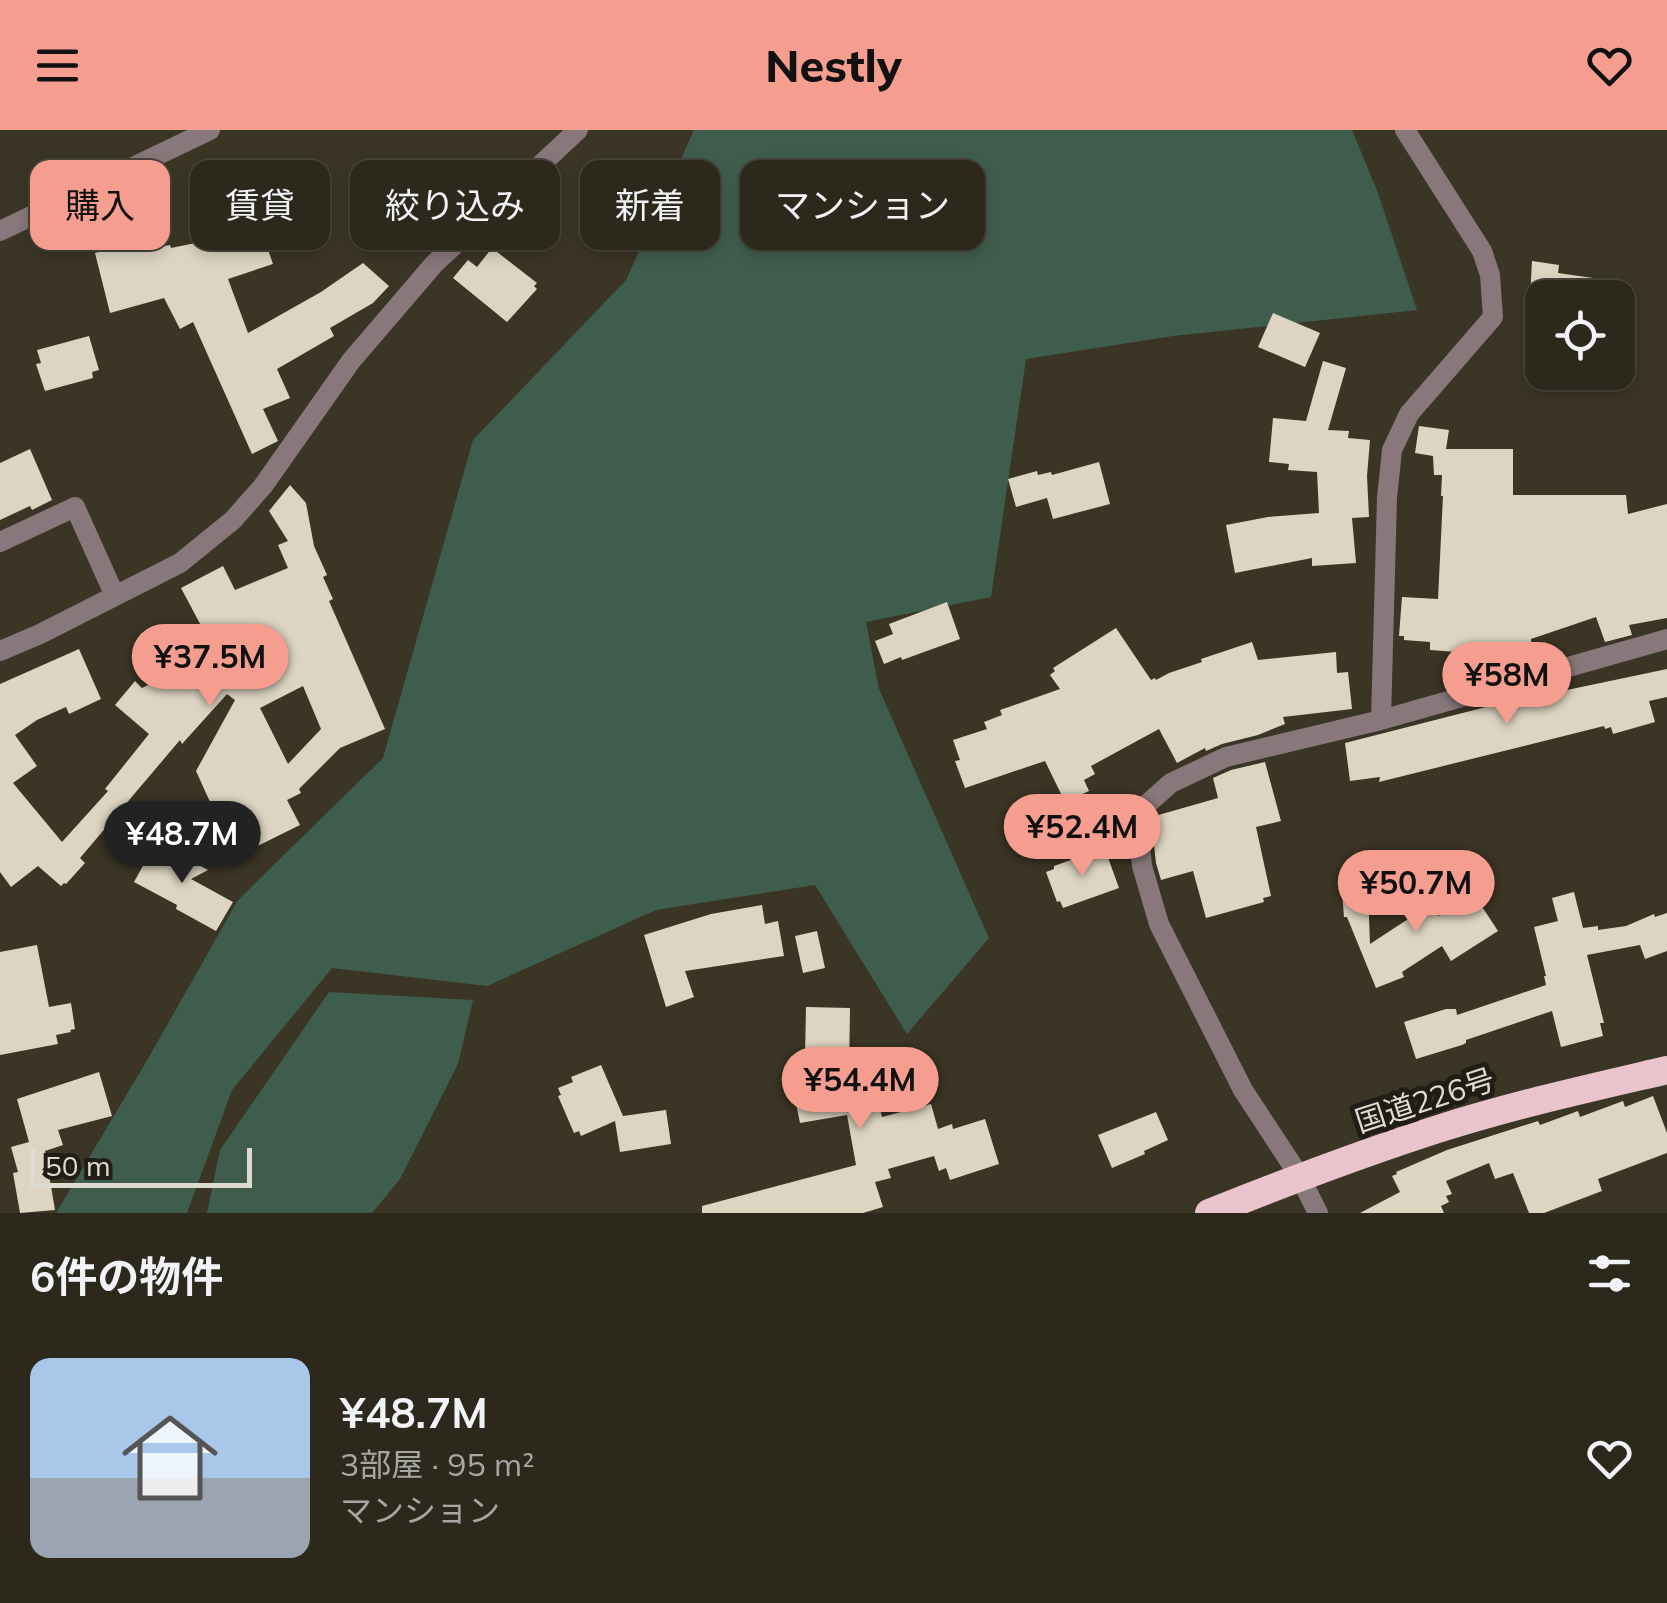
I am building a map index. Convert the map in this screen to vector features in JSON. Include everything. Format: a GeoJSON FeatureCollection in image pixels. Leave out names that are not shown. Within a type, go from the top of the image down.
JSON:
{"type":"FeatureCollection","features":[{"type":"Feature","properties":{"kind":"highway","name":"国道226号"},"geometry":{"type":"LineString","coordinates":[[1209,1213],[1300,1177],[1456,1124],[1667,1070]]}},
{"type":"Feature","properties":{"kind":"street"},"geometry":{"type":"LineString","coordinates":[[0,230],[210,130]]}},
{"type":"Feature","properties":{"kind":"street"},"geometry":{"type":"LineString","coordinates":[[0,651],[180,563],[234,520],[263,486],[351,361],[434,264],[578,130]]}},
{"type":"Feature","properties":{"kind":"street"},"geometry":{"type":"LineString","coordinates":[[1382,720],[1387,498],[1392,450],[1409,414],[1493,317],[1490,274],[1482,252],[1405,130]]}},
{"type":"Feature","properties":{"kind":"street"},"geometry":{"type":"LineString","coordinates":[[0,542],[75,507],[116,596]]}},
{"type":"Feature","properties":{"kind":"street"},"geometry":{"type":"LineString","coordinates":[[1318,1213],[1300,1177],[1243,1090],[1159,924],[1142,866],[1137,814],[1171,783],[1226,757],[1382,720],[1667,639]]}},
{"type":"Feature","properties":{"kind":"green space"},"geometry":{"type":"Polygon","coordinates":[[[694,130],[1352,130],[1378,193],[1417,310],[1173,336],[1026,359],[991,597],[866,622],[879,689],[989,938],[907,1034],[815,885],[656,910],[487,986],[332,968],[232,1090],[187,1213],[56,1213],[238,900],[383,758],[473,440],[626,280],[640,250],[720,250],[720,160],[680,160],[694,130]]]}},
{"type":"Feature","properties":{"kind":"green space"},"geometry":{"type":"Polygon","coordinates":[[[329,992],[473,1000],[458,1064],[400,1179],[372,1213],[207,1213],[220,1150],[329,992]]]}},
{"type":"Feature","properties":{"kind":"building"},"geometry":{"type":"Polygon","coordinates":[[[190,244],[190,250],[268,250],[273,264],[228,279],[248,333],[363,263],[389,286],[373,303],[330,328],[334,336],[277,369],[290,398],[263,409],[278,441],[252,454],[193,322],[180,329],[164,298],[110,313],[95,253],[170,250],[170,245],[171,248],[190,244]]]}},
{"type":"Feature","properties":{"kind":"building"},"geometry":{"type":"Polygon","coordinates":[[[495,250],[537,283],[537,289],[507,322],[453,278],[468,260],[477,267],[495,250]]]}},
{"type":"Feature","properties":{"kind":"building"},"geometry":{"type":"Polygon","coordinates":[[[1532,261],[1559,265],[1558,273],[1607,280],[1531,280],[1532,261]]]}},
{"type":"Feature","properties":{"kind":"building"},"geometry":{"type":"Polygon","coordinates":[[[1273,313],[1320,333],[1305,367],[1258,347],[1273,313]]]}},
{"type":"Feature","properties":{"kind":"building"},"geometry":{"type":"Polygon","coordinates":[[[89,336],[99,370],[92,372],[93,378],[45,391],[36,364],[41,363],[37,350],[89,336]]]}},
{"type":"Feature","properties":{"kind":"building"},"geometry":{"type":"Polygon","coordinates":[[[1323,361],[1346,368],[1328,430],[1349,431],[1348,438],[1370,440],[1369,517],[1352,518],[1356,563],[1312,566],[1312,558],[1235,573],[1226,525],[1319,513],[1317,472],[1288,470],[1289,464],[1269,462],[1273,418],[1306,421],[1323,361]]]}},
{"type":"Feature","properties":{"kind":"building"},"geometry":{"type":"Polygon","coordinates":[[[1419,426],[1449,430],[1446,449],[1513,449],[1513,495],[1626,495],[1628,514],[1667,504],[1667,618],[1629,625],[1632,635],[1605,642],[1596,617],[1531,639],[1532,659],[1481,662],[1471,660],[1470,653],[1430,650],[1430,642],[1404,640],[1404,636],[1399,636],[1402,597],[1438,599],[1442,475],[1434,475],[1433,456],[1415,453],[1419,426]]]}},
{"type":"Feature","properties":{"kind":"building"},"geometry":{"type":"Polygon","coordinates":[[[30,449],[52,500],[0,520],[0,463],[30,449]]]}},
{"type":"Feature","properties":{"kind":"building"},"geometry":{"type":"Polygon","coordinates":[[[1099,462],[1110,504],[1053,519],[1047,498],[1016,507],[1008,479],[1037,471],[1038,475],[1052,475],[1099,462]]]}},
{"type":"Feature","properties":{"kind":"building"},"geometry":{"type":"Polygon","coordinates":[[[290,485],[306,503],[314,546],[333,599],[329,601],[385,729],[340,748],[299,789],[301,793],[287,800],[300,825],[235,857],[196,771],[235,700],[227,694],[182,744],[180,740],[80,858],[85,863],[66,884],[61,886],[38,866],[11,887],[0,872],[0,684],[79,649],[101,699],[69,714],[66,707],[15,735],[37,766],[13,783],[62,842],[108,791],[105,789],[149,734],[115,705],[135,681],[142,688],[192,663],[185,649],[206,635],[181,588],[223,566],[235,590],[288,568],[278,545],[288,541],[269,511],[290,485]],[[303,686],[260,708],[288,764],[321,729],[303,686]]]}},
{"type":"Feature","properties":{"kind":"building"},"geometry":{"type":"Polygon","coordinates":[[[947,602],[960,639],[884,664],[875,641],[893,634],[889,624],[947,602]]]}},
{"type":"Feature","properties":{"kind":"building"},"geometry":{"type":"Polygon","coordinates":[[[1116,628],[1151,680],[1252,642],[1258,660],[1336,652],[1337,673],[1348,672],[1352,709],[1283,717],[1285,724],[1206,751],[1205,748],[1177,763],[1159,729],[1091,766],[1095,774],[1084,780],[1089,791],[1065,802],[1045,761],[965,788],[955,761],[960,760],[953,740],[987,729],[984,722],[1002,715],[1000,710],[1060,689],[1050,675],[1055,671],[1053,668],[1116,628]]]}},
{"type":"Feature","properties":{"kind":"building"},"geometry":{"type":"Polygon","coordinates":[[[1667,669],[1667,697],[1649,701],[1655,722],[1613,734],[1611,727],[1604,726],[1379,782],[1380,777],[1350,781],[1345,743],[1486,707],[1667,669]]]}},
{"type":"Feature","properties":{"kind":"building"},"geometry":{"type":"Polygon","coordinates":[[[1265,762],[1281,821],[1256,827],[1271,896],[1263,898],[1264,902],[1206,918],[1193,871],[1161,880],[1151,819],[1218,798],[1213,778],[1265,762]]]}},
{"type":"Feature","properties":{"kind":"building"},"geometry":{"type":"Polygon","coordinates":[[[156,842],[208,870],[191,879],[233,902],[216,931],[134,882],[156,842]]]}},
{"type":"Feature","properties":{"kind":"building"},"geometry":{"type":"Polygon","coordinates":[[[1093,852],[1094,856],[1106,852],[1119,888],[1063,908],[1046,872],[1093,852]]]}},
{"type":"Feature","properties":{"kind":"building"},"geometry":{"type":"Polygon","coordinates":[[[1368,890],[1370,944],[1431,904],[1439,916],[1473,893],[1498,931],[1451,961],[1442,946],[1402,972],[1404,977],[1376,988],[1344,917],[1342,891],[1368,890]]]}},
{"type":"Feature","properties":{"kind":"building"},"geometry":{"type":"Polygon","coordinates":[[[1574,892],[1583,928],[1626,926],[1667,913],[1667,951],[1645,959],[1640,945],[1587,955],[1604,1023],[1600,1023],[1603,1036],[1561,1047],[1552,1011],[1416,1059],[1404,1022],[1446,1009],[1456,1009],[1457,1015],[1546,985],[1534,927],[1558,921],[1552,898],[1574,892]]]}},
{"type":"Feature","properties":{"kind":"building"},"geometry":{"type":"Polygon","coordinates":[[[762,905],[765,924],[778,921],[784,956],[685,971],[694,997],[666,1007],[644,935],[711,914],[762,905]]]}},
{"type":"Feature","properties":{"kind":"building"},"geometry":{"type":"Polygon","coordinates":[[[817,931],[825,968],[803,973],[795,936],[817,931]]]}},
{"type":"Feature","properties":{"kind":"building"},"geometry":{"type":"Polygon","coordinates":[[[37,945],[49,1007],[71,1003],[75,1029],[56,1035],[58,1044],[0,1055],[0,952],[37,945]]]}},
{"type":"Feature","properties":{"kind":"building"},"geometry":{"type":"Polygon","coordinates":[[[806,1007],[850,1008],[849,1072],[870,1067],[882,1117],[931,1104],[938,1129],[952,1124],[953,1129],[985,1119],[999,1164],[950,1180],[946,1168],[939,1171],[934,1156],[888,1169],[891,1178],[875,1182],[883,1207],[863,1213],[702,1213],[702,1206],[856,1165],[847,1115],[800,1123],[791,1079],[805,1077],[800,1055],[805,1055],[806,1007]]]}},
{"type":"Feature","properties":{"kind":"building"},"geometry":{"type":"Polygon","coordinates":[[[601,1065],[623,1116],[666,1110],[671,1144],[620,1152],[615,1121],[581,1136],[579,1131],[574,1133],[558,1088],[573,1082],[571,1077],[601,1065]]]}},
{"type":"Feature","properties":{"kind":"building"},"geometry":{"type":"Polygon","coordinates":[[[99,1072],[112,1116],[58,1130],[63,1145],[45,1151],[55,1210],[20,1213],[13,1173],[18,1172],[11,1147],[29,1142],[17,1099],[99,1072]]]}},
{"type":"Feature","properties":{"kind":"building"},"geometry":{"type":"Polygon","coordinates":[[[1653,1096],[1667,1133],[1667,1153],[1598,1179],[1602,1191],[1544,1213],[1529,1213],[1513,1173],[1495,1179],[1489,1163],[1446,1181],[1452,1194],[1446,1196],[1449,1202],[1441,1206],[1444,1213],[1360,1213],[1400,1192],[1392,1176],[1396,1172],[1447,1150],[1538,1121],[1540,1125],[1578,1111],[1580,1117],[1623,1101],[1625,1107],[1653,1096]]]}},
{"type":"Feature","properties":{"kind":"building"},"geometry":{"type":"Polygon","coordinates":[[[1156,1112],[1168,1140],[1112,1168],[1098,1135],[1156,1112]]]}}]}
